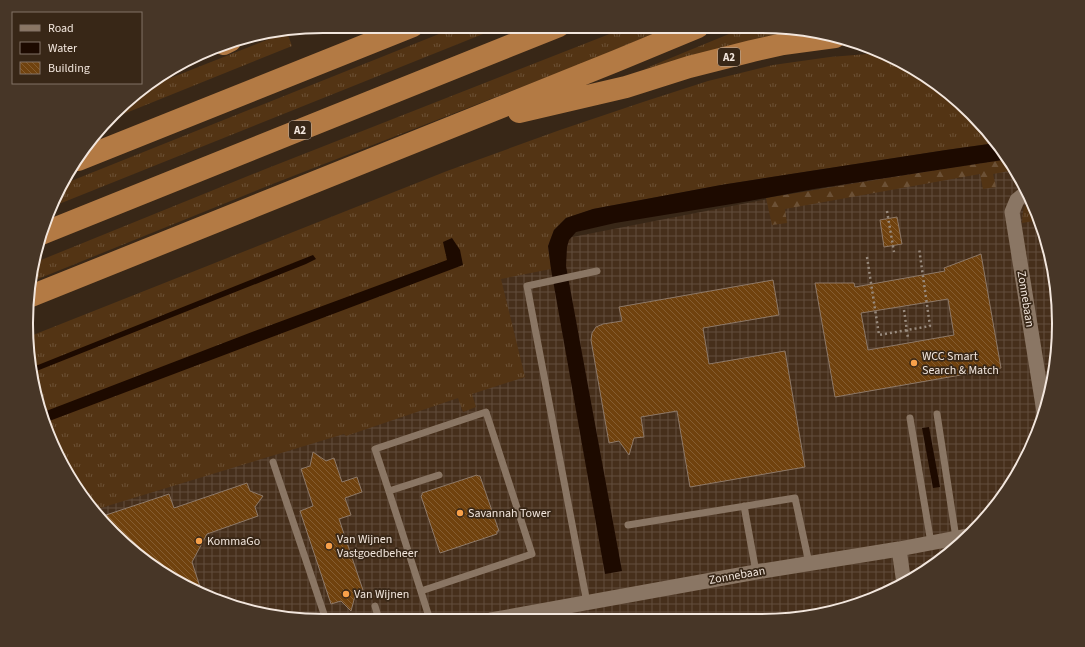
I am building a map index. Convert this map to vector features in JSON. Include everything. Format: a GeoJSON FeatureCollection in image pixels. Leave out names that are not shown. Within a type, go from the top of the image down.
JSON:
{"type":"FeatureCollection","features":[{"type":"Feature","properties":{"kind":"highway"},"geometry":{"type":"LineString","coordinates":[[86,157],[396,33]]}},
{"type":"Feature","properties":{"kind":"highway","name":"A2"},"geometry":{"type":"LineString","coordinates":[[48,231],[542,33]]}},
{"type":"Feature","properties":{"kind":"highway","name":"A2"},"geometry":{"type":"LineString","coordinates":[[35,295],[681,33]]}},
{"type":"Feature","properties":{"kind":"highway","name":"A2"},"geometry":{"type":"LineString","coordinates":[[450,127],[626,87],[704,63],[752,51],[783,44],[819,39]]}},
{"type":"Feature","properties":{"kind":"street","name":"Zonnebaan"},"geometry":{"type":"LineString","coordinates":[[1022,196],[1017,200],[1012,212],[1042,399]]}},
{"type":"Feature","properties":{"kind":"street","name":"Zonnebaan"},"geometry":{"type":"LineString","coordinates":[[525,614],[756,572],[899,549],[957,538]]}},
{"type":"Feature","properties":{"kind":"street"},"geometry":{"type":"LineString","coordinates":[[899,549],[903,577]]}},
{"type":"Feature","properties":{"kind":"lane"},"geometry":{"type":"LineString","coordinates":[[582,604],[527,286],[597,271]]}},
{"type":"Feature","properties":{"kind":"lane"},"geometry":{"type":"LineString","coordinates":[[421,592],[532,554],[486,412],[375,449],[428,614]]}},
{"type":"Feature","properties":{"kind":"lane"},"geometry":{"type":"LineString","coordinates":[[936,414],[961,534]]}},
{"type":"Feature","properties":{"kind":"lane"},"geometry":{"type":"LineString","coordinates":[[910,418],[931,543]]}},
{"type":"Feature","properties":{"kind":"lane"},"geometry":{"type":"LineString","coordinates":[[273,462],[324,614]]}},
{"type":"Feature","properties":{"kind":"lane"},"geometry":{"type":"LineString","coordinates":[[389,491],[439,475]]}},
{"type":"Feature","properties":{"kind":"lane"},"geometry":{"type":"LineString","coordinates":[[628,525],[795,498],[809,563]]}},
{"type":"Feature","properties":{"kind":"lane"},"geometry":{"type":"LineString","coordinates":[[744,506],[756,572]]}},
{"type":"Feature","properties":{"kind":"lane"},"geometry":{"type":"LineString","coordinates":[[375,606],[377,614]]}},
{"type":"Feature","properties":{"kind":"path"},"geometry":{"type":"LineString","coordinates":[[887,211],[894,252]]}},
{"type":"Feature","properties":{"kind":"path"},"geometry":{"type":"LineString","coordinates":[[867,257],[879,335],[930,326],[919,248]]}},
{"type":"Feature","properties":{"kind":"path"},"geometry":{"type":"LineString","coordinates":[[904,310],[908,338]]}},
{"type":"Feature","properties":{"kind":"shaded area"},"geometry":{"type":"Polygon","coordinates":[[[997,154],[1013,178],[1030,212],[1042,248],[1050,286],[1052,324],[1050,361],[1037,417],[1022,452],[1003,485],[980,515],[953,542],[923,565],[907,575],[873,592],[837,604],[799,612],[762,614],[324,614],[286,612],[230,599],[178,575],[162,565],[132,542],[118,529],[93,500],[521,247],[997,154]]]}},
{"type":"Feature","properties":{"kind":"green space"},"geometry":{"type":"Polygon","coordinates":[[[441,33],[486,33],[59,204],[70,181],[441,33]]]}},
{"type":"Feature","properties":{"kind":"green space"},"geometry":{"type":"Polygon","coordinates":[[[612,33],[655,33],[591,60],[270,185],[36,280],[40,260],[263,170],[612,33]]]}},
{"type":"Feature","properties":{"kind":"green space"},"geometry":{"type":"Polygon","coordinates":[[[731,33],[783,34],[766,37],[644,69],[731,33]]]}},
{"type":"Feature","properties":{"kind":"green space"},"geometry":{"type":"Polygon","coordinates":[[[288,35],[292,46],[121,115],[165,80],[272,38],[288,35]]]}},
{"type":"Feature","properties":{"kind":"green space"},"geometry":{"type":"Polygon","coordinates":[[[870,54],[907,72],[923,82],[953,105],[967,118],[990,144],[721,185],[593,209],[566,218],[554,230],[548,246],[551,269],[501,279],[525,377],[472,394],[476,407],[463,412],[458,398],[346,436],[344,434],[100,508],[82,485],[63,452],[48,417],[43,399],[35,361],[34,335],[447,171],[560,130],[708,81],[773,65],[830,57],[870,54]]]}},
{"type":"Feature","properties":{"kind":"green space"},"geometry":{"type":"Polygon","coordinates":[[[1002,160],[1009,171],[993,174],[996,187],[983,189],[980,174],[785,209],[787,223],[772,225],[766,198],[1002,160]]]}},
{"type":"Feature","properties":{"kind":"green space"},"geometry":{"type":"Polygon","coordinates":[[[1026,204],[1034,221],[1022,223],[1024,208],[1026,204]]]}},
{"type":"Feature","properties":{"kind":"water"},"geometry":{"type":"Polygon","coordinates":[[[990,144],[1002,160],[814,189],[615,223],[576,232],[569,240],[566,266],[622,571],[605,574],[551,269],[548,246],[554,230],[566,218],[593,209],[721,185],[990,144]]]}},
{"type":"Feature","properties":{"kind":"water"},"geometry":{"type":"Polygon","coordinates":[[[452,238],[460,250],[463,265],[50,421],[46,411],[252,332],[447,260],[443,242],[452,238]]]}},
{"type":"Feature","properties":{"kind":"water"},"geometry":{"type":"Polygon","coordinates":[[[313,255],[316,259],[37,371],[36,366],[313,255]]]}},
{"type":"Feature","properties":{"kind":"water"},"geometry":{"type":"Polygon","coordinates":[[[929,427],[940,487],[933,488],[922,428],[929,427]]]}},
{"type":"Feature","properties":{"kind":"building"},"geometry":{"type":"Polygon","coordinates":[[[897,217],[902,244],[884,247],[880,220],[897,217]]]}},
{"type":"Feature","properties":{"kind":"building"},"geometry":{"type":"Polygon","coordinates":[[[981,254],[1001,368],[835,397],[815,283],[854,283],[855,287],[945,271],[944,268],[981,254]],[[948,299],[861,313],[868,350],[954,335],[948,299]]]}},
{"type":"Feature","properties":{"kind":"building"},"geometry":{"type":"Polygon","coordinates":[[[773,280],[779,315],[703,328],[709,364],[785,351],[805,467],[690,487],[677,411],[641,417],[644,437],[634,438],[629,455],[619,441],[609,443],[591,340],[592,333],[596,327],[603,324],[622,321],[619,307],[773,280]]]}},
{"type":"Feature","properties":{"kind":"building"},"geometry":{"type":"Polygon","coordinates":[[[313,452],[326,461],[334,458],[342,482],[357,477],[362,492],[345,498],[351,515],[339,519],[364,593],[355,596],[351,611],[341,601],[331,604],[300,511],[313,506],[301,469],[310,466],[313,452]]]}},
{"type":"Feature","properties":{"kind":"building","name":"Savannah Tower"},"geometry":{"type":"Polygon","coordinates":[[[477,475],[480,476],[499,531],[497,531],[497,534],[440,553],[421,496],[422,493],[477,475]]]}},
{"type":"Feature","properties":{"kind":"building"},"geometry":{"type":"Polygon","coordinates":[[[247,483],[250,491],[263,496],[255,507],[258,516],[207,534],[192,562],[200,586],[178,575],[147,554],[132,542],[105,515],[169,494],[174,508],[247,483]]]}},
{"type":"Feature","properties":{"kind":"place","name":"WCC Smart Search & Match"},"geometry":{"type":"Point","coordinates":[914,363]}},
{"type":"Feature","properties":{"kind":"place","name":"Savannah Tower"},"geometry":{"type":"Point","coordinates":[460,513]}},
{"type":"Feature","properties":{"kind":"place","name":"KommaGo"},"geometry":{"type":"Point","coordinates":[199,541]}},
{"type":"Feature","properties":{"kind":"place","name":"Van Wijnen Vastgoedbeheer"},"geometry":{"type":"Point","coordinates":[329,546]}},
{"type":"Feature","properties":{"kind":"place","name":"Van Wijnen"},"geometry":{"type":"Point","coordinates":[346,594]}}]}
